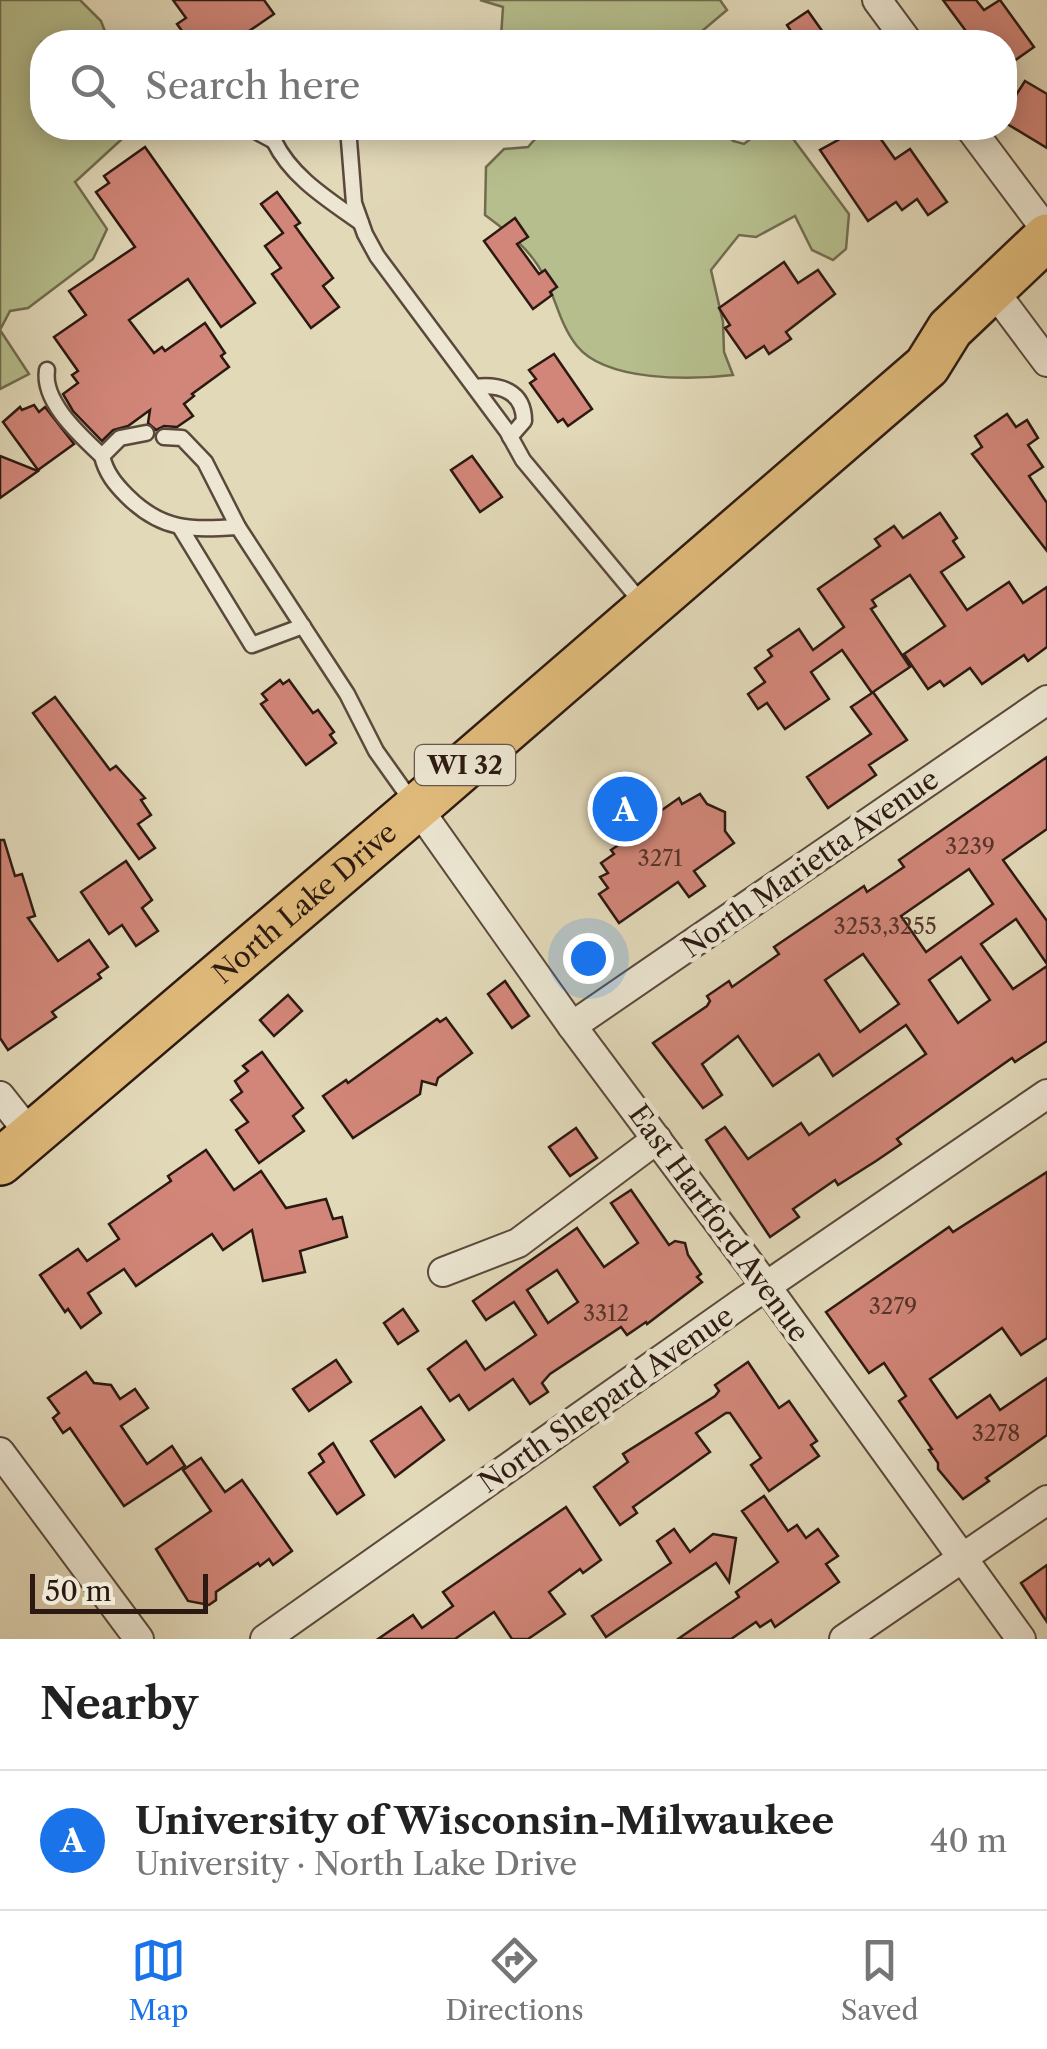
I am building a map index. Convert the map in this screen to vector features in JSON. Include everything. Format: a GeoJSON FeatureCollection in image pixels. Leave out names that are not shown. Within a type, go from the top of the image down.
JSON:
{"type":"FeatureCollection","features":[{"type":"Feature","properties":{"kind":"main road","name":"North Lake Drive"},"geometry":{"type":"LineString","coordinates":[[15,1148],[417,808],[926,366],[966,348],[1047,234]]}},
{"type":"Feature","properties":{"kind":"main road","name":"North Lake Drive"},"geometry":{"type":"LineString","coordinates":[[1001,300],[1047,279]]}},
{"type":"Feature","properties":{"kind":"street"},"geometry":{"type":"LineString","coordinates":[[876,0],[899,30]]}},
{"type":"Feature","properties":{"kind":"street"},"geometry":{"type":"LineString","coordinates":[[979,140],[1047,234]]}},
{"type":"Feature","properties":{"kind":"street"},"geometry":{"type":"LineString","coordinates":[[1001,300],[1047,362]]}},
{"type":"Feature","properties":{"kind":"street","name":"North Marietta Avenue"},"geometry":{"type":"LineString","coordinates":[[572,1026],[1047,700]]}},
{"type":"Feature","properties":{"kind":"street","name":"East Hartford Avenue"},"geometry":{"type":"LineString","coordinates":[[417,808],[1021,1639]]}},
{"type":"Feature","properties":{"kind":"street","name":"North Shepard Avenue"},"geometry":{"type":"LineString","coordinates":[[265,1639],[766,1286],[1047,1094]]}},
{"type":"Feature","properties":{"kind":"street"},"geometry":{"type":"LineString","coordinates":[[0,1096],[15,1148]]}},
{"type":"Feature","properties":{"kind":"street"},"geometry":{"type":"LineString","coordinates":[[443,1272],[518,1243],[657,1139]]}},
{"type":"Feature","properties":{"kind":"street"},"geometry":{"type":"LineString","coordinates":[[0,1452],[140,1639]]}},
{"type":"Feature","properties":{"kind":"street"},"geometry":{"type":"LineString","coordinates":[[844,1639],[1047,1500]]}},
{"type":"Feature","properties":{"kind":"lane"},"geometry":{"type":"LineString","coordinates":[[278,140],[290,166],[362,223]]}},
{"type":"Feature","properties":{"kind":"lane"},"geometry":{"type":"LineString","coordinates":[[349,140],[354,203],[377,256],[475,386],[523,460],[646,608]]}},
{"type":"Feature","properties":{"kind":"lane"},"geometry":{"type":"LineString","coordinates":[[47,370],[45,384],[56,404],[102,456],[106,470],[143,512],[166,525],[202,530],[238,527]]}},
{"type":"Feature","properties":{"kind":"lane"},"geometry":{"type":"LineString","coordinates":[[475,386],[496,384],[518,399],[524,421],[510,437]]}},
{"type":"Feature","properties":{"kind":"lane"},"geometry":{"type":"LineString","coordinates":[[102,456],[120,438],[146,433]]}},
{"type":"Feature","properties":{"kind":"lane"},"geometry":{"type":"LineString","coordinates":[[164,436],[182,438],[196,450],[220,486],[238,527],[347,694],[376,751],[417,808]]}},
{"type":"Feature","properties":{"kind":"lane"},"geometry":{"type":"LineString","coordinates":[[180,527],[252,645],[303,626]]}},
{"type":"Feature","properties":{"kind":"green space"},"geometry":{"type":"Polygon","coordinates":[[[0,0],[80,0],[101,21],[104,30],[30,30],[30,140],[121,140],[75,182],[107,229],[93,259],[28,308],[10,311],[0,330],[0,0]]]}},
{"type":"Feature","properties":{"kind":"green space"},"geometry":{"type":"Polygon","coordinates":[[[480,0],[720,0],[727,10],[703,30],[501,30],[503,7],[480,0]]]}},
{"type":"Feature","properties":{"kind":"green space"},"geometry":{"type":"Polygon","coordinates":[[[534,140],[732,140],[744,144],[749,140],[794,140],[849,214],[846,249],[833,260],[812,250],[795,216],[756,237],[739,235],[711,270],[723,322],[724,352],[733,375],[673,378],[608,366],[590,358],[577,346],[533,258],[485,215],[486,167],[504,149],[528,147],[534,140]]]}},
{"type":"Feature","properties":{"kind":"green space"},"geometry":{"type":"Polygon","coordinates":[[[0,330],[29,374],[0,389],[0,330]]]}},
{"type":"Feature","properties":{"kind":"building"},"geometry":{"type":"Polygon","coordinates":[[[173,0],[264,0],[274,14],[251,30],[181,30],[177,24],[186,18],[173,0]]]}},
{"type":"Feature","properties":{"kind":"building"},"geometry":{"type":"Polygon","coordinates":[[[943,0],[976,0],[984,10],[1000,0],[1034,47],[1017,59],[1017,30],[965,30],[943,0]]]}},
{"type":"Feature","properties":{"kind":"building"},"geometry":{"type":"Polygon","coordinates":[[[808,11],[821,30],[790,30],[787,25],[808,11]]]}},
{"type":"Feature","properties":{"kind":"building"},"geometry":{"type":"Polygon","coordinates":[[[1025,81],[1047,94],[1047,148],[1017,130],[1017,94],[1025,81]]]}},
{"type":"Feature","properties":{"kind":"building"},"geometry":{"type":"Polygon","coordinates":[[[838,140],[882,140],[895,159],[910,149],[947,202],[928,215],[917,199],[902,210],[896,202],[868,221],[820,150],[838,140]]]}},
{"type":"Feature","properties":{"kind":"building"},"geometry":{"type":"Polygon","coordinates":[[[145,147],[255,303],[221,327],[188,279],[129,320],[154,353],[162,347],[165,351],[205,323],[225,353],[221,356],[229,367],[192,394],[184,404],[193,416],[177,427],[156,430],[148,423],[150,410],[128,426],[113,430],[102,441],[73,411],[63,394],[78,383],[72,375],[78,371],[54,337],[86,315],[69,291],[135,247],[96,192],[109,183],[104,176],[145,147]]]}},
{"type":"Feature","properties":{"kind":"building"},"geometry":{"type":"Polygon","coordinates":[[[277,192],[300,223],[295,226],[333,278],[323,286],[339,307],[311,328],[272,274],[281,268],[265,246],[283,233],[261,204],[277,192]]]}},
{"type":"Feature","properties":{"kind":"building"},"geometry":{"type":"Polygon","coordinates":[[[515,218],[528,237],[517,244],[539,274],[545,270],[557,287],[533,309],[484,241],[515,218]]]}},
{"type":"Feature","properties":{"kind":"building"},"geometry":{"type":"Polygon","coordinates":[[[784,262],[798,283],[818,270],[835,294],[786,332],[791,339],[769,354],[764,346],[746,358],[725,328],[730,325],[719,308],[784,262]]]}},
{"type":"Feature","properties":{"kind":"building"},"geometry":{"type":"Polygon","coordinates":[[[554,354],[592,409],[568,426],[563,419],[558,422],[530,383],[536,379],[529,370],[554,354]]]}},
{"type":"Feature","properties":{"kind":"building"},"geometry":{"type":"Polygon","coordinates":[[[34,405],[39,412],[45,407],[74,444],[38,470],[3,422],[20,407],[22,410],[34,405]]]}},
{"type":"Feature","properties":{"kind":"building"},"geometry":{"type":"Polygon","coordinates":[[[1007,414],[1016,427],[1027,420],[1038,438],[1028,445],[1043,467],[1029,476],[1047,503],[1047,551],[972,454],[982,447],[975,436],[1007,414]]]}},
{"type":"Feature","properties":{"kind":"building"},"geometry":{"type":"Polygon","coordinates":[[[0,456],[38,471],[0,498],[0,456]]]}},
{"type":"Feature","properties":{"kind":"building"},"geometry":{"type":"Polygon","coordinates":[[[472,456],[502,497],[480,512],[451,470],[472,456]]]}},
{"type":"Feature","properties":{"kind":"building"},"geometry":{"type":"Polygon","coordinates":[[[940,513],[964,557],[941,572],[967,610],[1009,582],[1023,603],[1047,587],[1047,647],[1028,661],[1024,655],[982,684],[970,668],[944,686],[940,681],[928,689],[904,654],[945,626],[910,575],[872,600],[876,606],[871,609],[910,667],[873,692],[907,740],[869,765],[876,775],[828,808],[807,777],[871,734],[851,707],[872,693],[842,650],[811,672],[829,699],[785,729],[767,703],[758,709],[748,694],[765,682],[755,668],[772,656],[768,650],[799,629],[813,650],[844,627],[818,589],[880,546],[875,539],[894,526],[903,538],[940,513]]]}},
{"type":"Feature","properties":{"kind":"building"},"geometry":{"type":"Polygon","coordinates":[[[280,680],[283,684],[289,680],[313,713],[318,710],[334,732],[330,735],[336,743],[306,765],[261,704],[267,700],[262,694],[280,680]]]}},
{"type":"Feature","properties":{"kind":"building"},"geometry":{"type":"Polygon","coordinates":[[[55,697],[110,770],[116,766],[145,798],[141,800],[151,815],[138,824],[155,848],[139,859],[33,713],[55,697]]]}},
{"type":"Feature","properties":{"kind":"building"},"geometry":{"type":"Polygon","coordinates":[[[1047,757],[1047,829],[1003,860],[1047,921],[1047,964],[1016,919],[981,944],[1013,989],[1047,966],[1047,1041],[1015,1062],[1012,1058],[897,1139],[901,1144],[876,1161],[838,1185],[835,1180],[793,1209],[799,1217],[770,1237],[706,1140],[725,1127],[748,1159],[801,1123],[809,1135],[926,1054],[906,1025],[833,1076],[819,1054],[773,1086],[738,1036],[702,1064],[722,1095],[703,1108],[653,1043],[707,1006],[707,996],[729,981],[732,987],[779,954],[774,947],[864,886],[867,892],[904,867],[899,860],[1047,757]],[[969,869],[901,916],[926,952],[993,904],[969,869]],[[863,954],[825,980],[860,1032],[899,1004],[863,954]],[[961,957],[929,980],[958,1023],[990,1000],[961,957]]]}},
{"type":"Feature","properties":{"kind":"building"},"geometry":{"type":"Polygon","coordinates":[[[700,794],[707,804],[725,812],[725,831],[734,843],[694,871],[705,886],[689,897],[678,882],[619,923],[599,894],[608,888],[600,877],[608,873],[601,863],[614,854],[611,850],[635,834],[627,823],[646,809],[652,817],[679,798],[682,804],[700,794]]]}},
{"type":"Feature","properties":{"kind":"building"},"geometry":{"type":"Polygon","coordinates":[[[0,840],[4,840],[15,876],[22,874],[35,916],[28,918],[58,961],[89,940],[108,967],[98,974],[101,978],[52,1012],[56,1017],[8,1050],[0,1038],[0,840]]]}},
{"type":"Feature","properties":{"kind":"building"},"geometry":{"type":"Polygon","coordinates":[[[126,861],[152,900],[142,908],[158,931],[136,946],[122,925],[109,934],[81,892],[126,861]]]}},
{"type":"Feature","properties":{"kind":"building"},"geometry":{"type":"Polygon","coordinates":[[[505,981],[529,1016],[512,1028],[488,994],[505,981]]]}},
{"type":"Feature","properties":{"kind":"building"},"geometry":{"type":"Polygon","coordinates":[[[288,995],[302,1011],[274,1036],[260,1020],[288,995]]]}},
{"type":"Feature","properties":{"kind":"building"},"geometry":{"type":"Polygon","coordinates":[[[446,1018],[472,1053],[438,1078],[436,1085],[422,1081],[420,1094],[353,1138],[323,1096],[346,1080],[348,1083],[437,1019],[440,1022],[446,1018]]]}},
{"type":"Feature","properties":{"kind":"building"},"geometry":{"type":"Polygon","coordinates":[[[262,1052],[303,1108],[293,1116],[304,1131],[259,1163],[236,1130],[248,1122],[231,1100],[242,1092],[235,1081],[248,1071],[243,1066],[262,1052]]]}},
{"type":"Feature","properties":{"kind":"building"},"geometry":{"type":"Polygon","coordinates":[[[576,1128],[597,1158],[570,1176],[549,1147],[576,1128]]]}},
{"type":"Feature","properties":{"kind":"building"},"geometry":{"type":"Polygon","coordinates":[[[206,1150],[234,1190],[261,1171],[286,1208],[326,1199],[333,1219],[342,1217],[347,1237],[300,1251],[305,1272],[263,1281],[252,1230],[223,1250],[212,1234],[136,1286],[124,1269],[88,1293],[101,1313],[81,1328],[40,1275],[78,1249],[87,1261],[119,1239],[109,1224],[171,1181],[168,1176],[206,1150]]]}},
{"type":"Feature","properties":{"kind":"building"},"geometry":{"type":"Polygon","coordinates":[[[1047,1172],[1047,1338],[1021,1355],[1002,1328],[930,1379],[957,1418],[990,1395],[1000,1410],[1047,1378],[1047,1435],[963,1499],[938,1469],[929,1450],[932,1449],[899,1401],[906,1396],[884,1363],[869,1373],[826,1312],[949,1227],[953,1232],[1047,1172]]]}},
{"type":"Feature","properties":{"kind":"building"},"geometry":{"type":"Polygon","coordinates":[[[631,1190],[669,1245],[675,1241],[685,1243],[702,1282],[647,1324],[627,1335],[621,1327],[550,1374],[542,1383],[548,1392],[530,1404],[513,1379],[469,1410],[459,1395],[450,1401],[428,1369],[466,1341],[485,1370],[536,1335],[514,1302],[486,1320],[473,1301],[577,1228],[604,1267],[638,1243],[611,1203],[631,1190]],[[557,1270],[527,1290],[548,1323],[578,1302],[557,1270]]]}},
{"type":"Feature","properties":{"kind":"building"},"geometry":{"type":"Polygon","coordinates":[[[403,1309],[418,1331],[398,1344],[384,1323],[403,1309]]]}},
{"type":"Feature","properties":{"kind":"building"},"geometry":{"type":"Polygon","coordinates":[[[336,1360],[351,1382],[309,1411],[293,1389],[336,1360]]]}},
{"type":"Feature","properties":{"kind":"building"},"geometry":{"type":"Polygon","coordinates":[[[748,1362],[779,1408],[789,1401],[817,1441],[811,1445],[819,1456],[769,1491],[751,1465],[761,1458],[730,1413],[726,1413],[696,1433],[710,1452],[633,1507],[637,1513],[620,1525],[594,1487],[628,1462],[623,1454],[715,1396],[719,1391],[715,1385],[748,1362]]]}},
{"type":"Feature","properties":{"kind":"building"},"geometry":{"type":"Polygon","coordinates":[[[86,1372],[94,1383],[111,1385],[120,1399],[135,1389],[148,1408],[121,1426],[147,1464],[172,1446],[185,1466],[124,1506],[70,1428],[63,1433],[53,1418],[59,1413],[48,1398],[86,1372]]]}},
{"type":"Feature","properties":{"kind":"building"},"geometry":{"type":"Polygon","coordinates":[[[421,1407],[444,1440],[395,1477],[371,1441],[421,1407]]]}},
{"type":"Feature","properties":{"kind":"building"},"geometry":{"type":"Polygon","coordinates":[[[333,1443],[364,1495],[337,1514],[309,1473],[324,1462],[319,1454],[333,1443]]]}},
{"type":"Feature","properties":{"kind":"building"},"geometry":{"type":"Polygon","coordinates":[[[201,1458],[225,1492],[242,1480],[292,1551],[273,1565],[269,1559],[260,1566],[258,1563],[216,1592],[216,1600],[209,1605],[188,1601],[156,1549],[211,1511],[183,1470],[201,1458]]]}},
{"type":"Feature","properties":{"kind":"building"},"geometry":{"type":"Polygon","coordinates":[[[764,1496],[788,1531],[797,1525],[806,1538],[818,1529],[838,1556],[826,1564],[839,1582],[775,1627],[771,1620],[760,1627],[756,1622],[731,1639],[678,1639],[739,1597],[736,1592],[778,1562],[742,1511],[764,1496]]]}},
{"type":"Feature","properties":{"kind":"building"},"geometry":{"type":"Polygon","coordinates":[[[566,1507],[601,1560],[583,1573],[580,1569],[549,1592],[565,1614],[528,1639],[512,1639],[494,1612],[455,1639],[378,1639],[413,1615],[422,1628],[453,1606],[443,1592],[566,1507]]]}},
{"type":"Feature","properties":{"kind":"building"},"geometry":{"type":"Polygon","coordinates":[[[674,1529],[690,1552],[713,1534],[736,1538],[729,1582],[716,1563],[606,1637],[592,1616],[671,1563],[657,1541],[674,1529]]]}},
{"type":"Feature","properties":{"kind":"building"},"geometry":{"type":"Polygon","coordinates":[[[1047,1565],[1047,1622],[1021,1583],[1047,1565]]]}},
{"type":"Feature","properties":{"kind":"place","name":"University of Wisconsin-Milwaukee"},"geometry":{"type":"Point","coordinates":[625,809]}}]}
